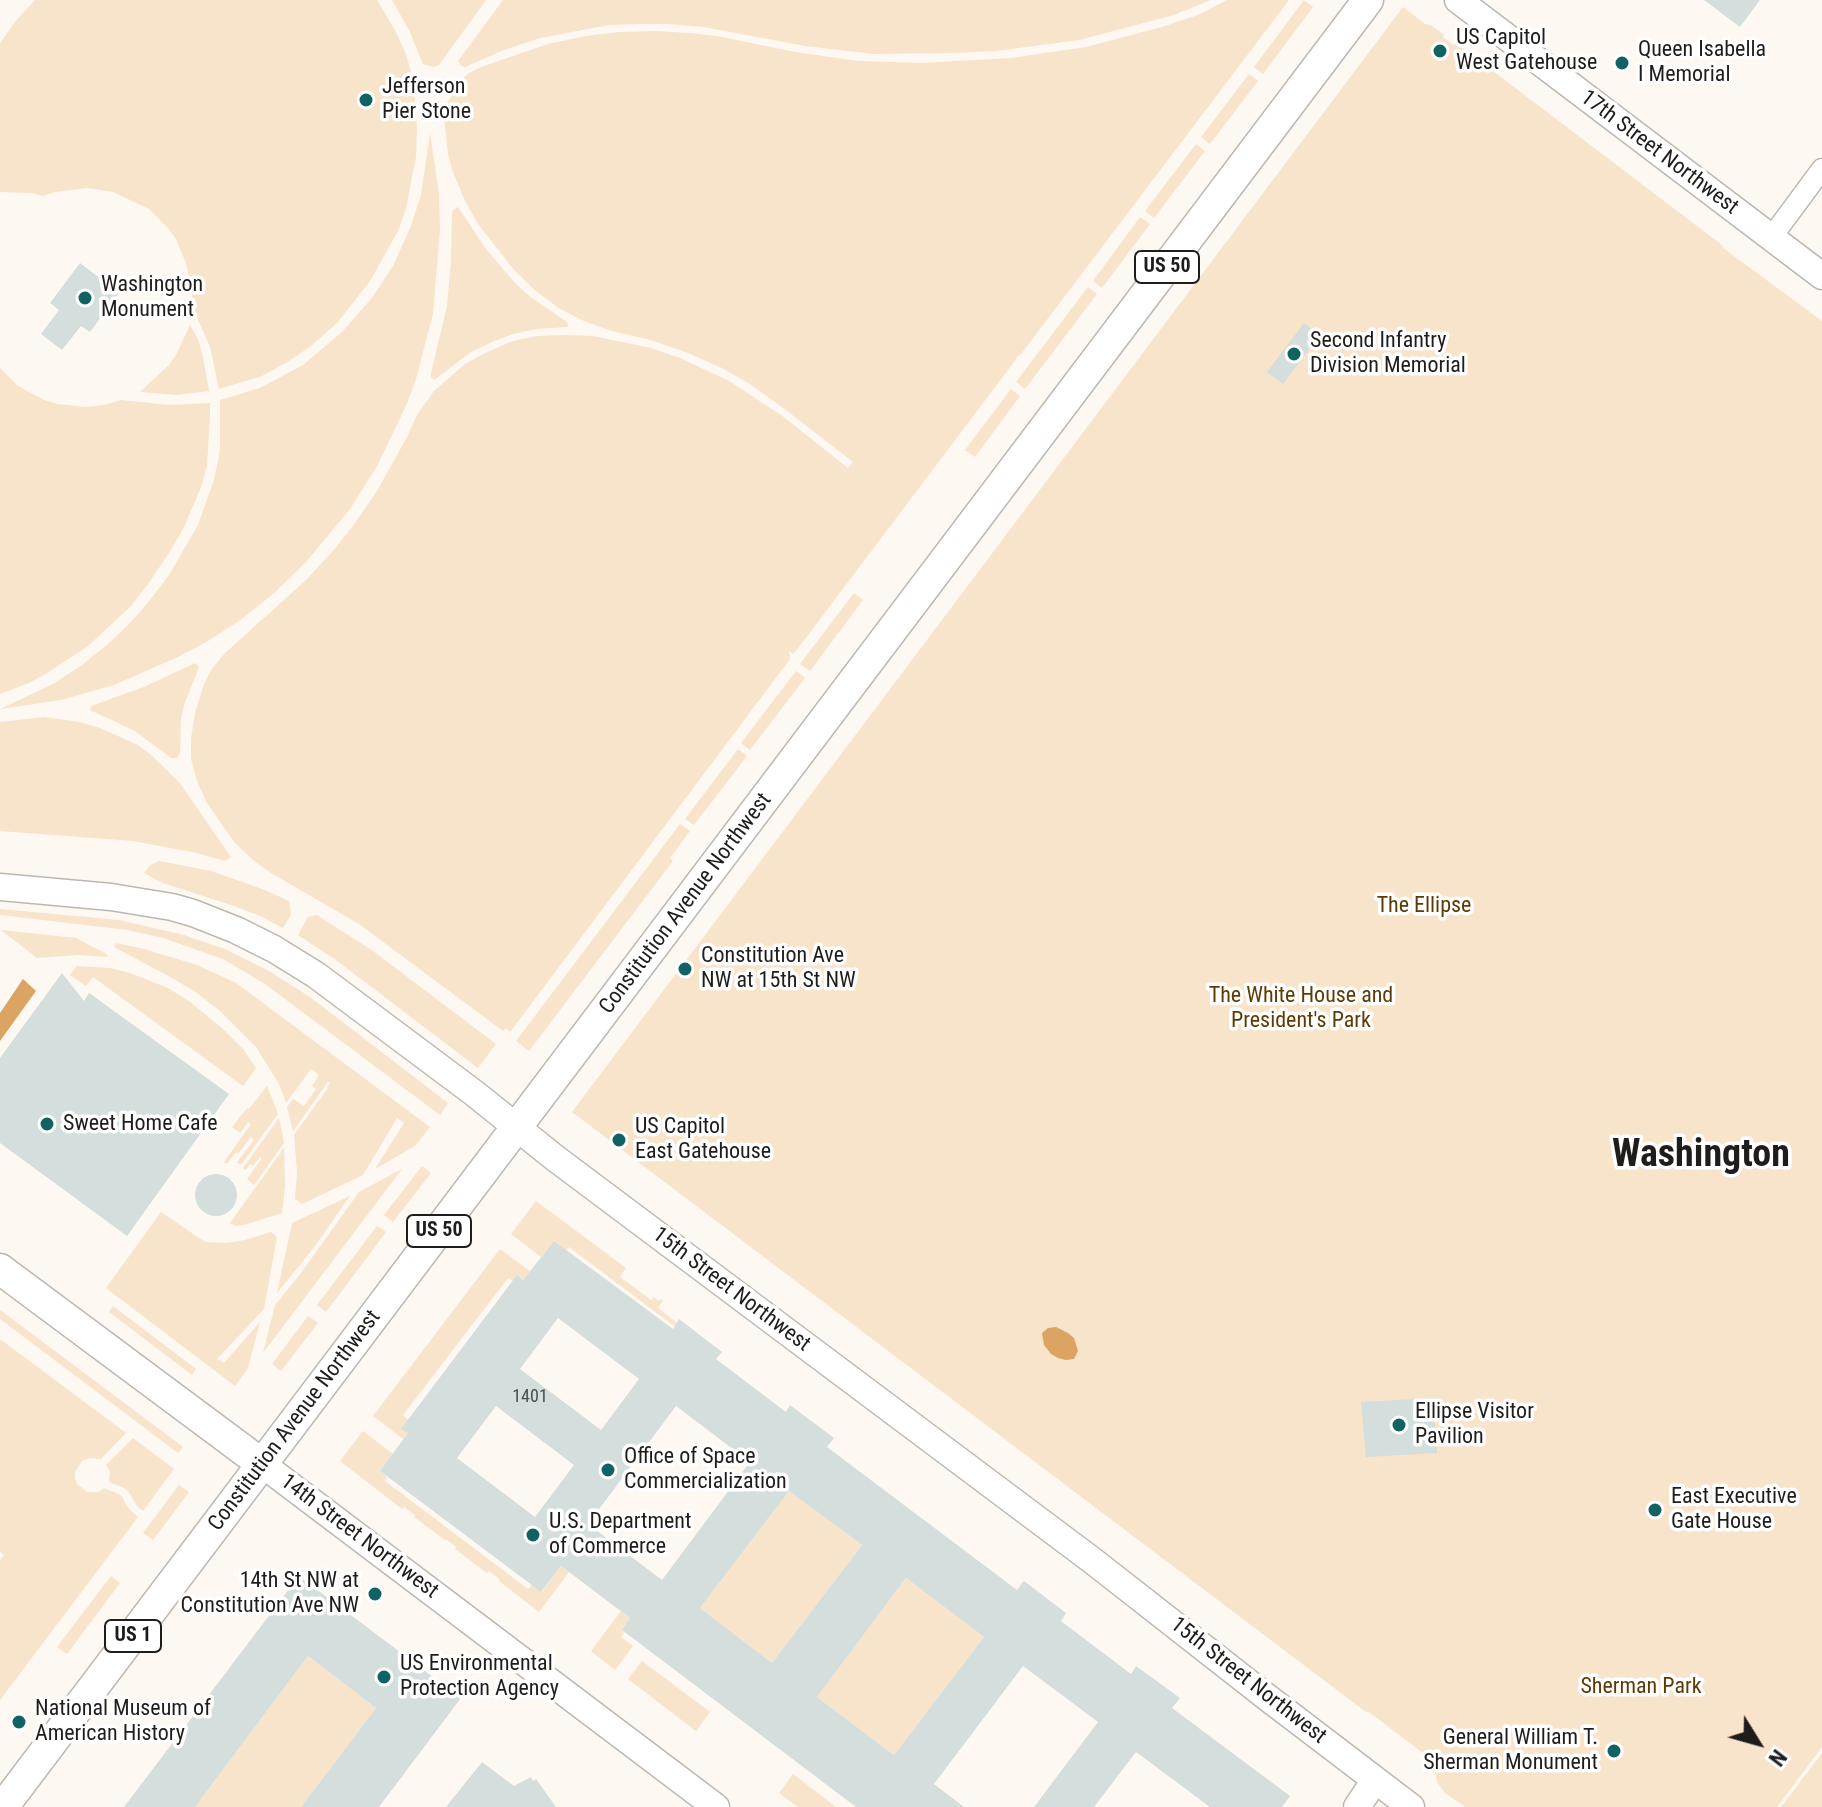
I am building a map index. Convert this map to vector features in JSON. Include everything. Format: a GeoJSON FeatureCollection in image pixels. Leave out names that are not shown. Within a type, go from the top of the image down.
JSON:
{"type":"FeatureCollection","features":[{"type":"Feature","properties":{"kind":"highway","name":"Constitution Avenue Northwest"},"geometry":{"type":"LineString","coordinates":[[3,1807],[1368,0]]}},
{"type":"Feature","properties":{"kind":"highway","name":"14th Street Northwest"},"geometry":{"type":"LineString","coordinates":[[0,1269],[262,1464]]}},
{"type":"Feature","properties":{"kind":"main road","name":"17th Street Northwest"},"geometry":{"type":"LineString","coordinates":[[1458,0],[1822,276]]}},
{"type":"Feature","properties":{"kind":"main road","name":"15th Street Northwest"},"geometry":{"type":"LineString","coordinates":[[0,887],[111,897],[172,907],[236,930],[316,975],[1093,1561],[1403,1804]]}},
{"type":"Feature","properties":{"kind":"main road","name":"14th Street Northwest"},"geometry":{"type":"LineString","coordinates":[[262,1464],[716,1807]]}},
{"type":"Feature","properties":{"kind":"main road"},"geometry":{"type":"LineString","coordinates":[[1357,1807],[1375,1780]]}},
{"type":"Feature","properties":{"kind":"street"},"geometry":{"type":"LineString","coordinates":[[1771,238],[1822,169]]}},
{"type":"Feature","properties":{"kind":"green space"},"geometry":{"type":"Polygon","coordinates":[[[35,0],[377,0],[396,32],[414,84],[416,157],[406,209],[398,231],[370,281],[337,323],[311,346],[262,376],[219,389],[210,347],[192,306],[186,263],[176,239],[149,209],[113,192],[87,188],[43,196],[0,192],[0,43],[35,0]]]}},
{"type":"Feature","properties":{"kind":"green space"},"geometry":{"type":"Polygon","coordinates":[[[392,0],[486,0],[439,65],[433,67],[423,64],[392,0]]]}},
{"type":"Feature","properties":{"kind":"green space"},"geometry":{"type":"Polygon","coordinates":[[[503,0],[1211,0],[1174,15],[1079,40],[996,51],[874,54],[805,46],[704,27],[640,24],[609,25],[540,38],[461,66],[458,61],[503,0]]]}},
{"type":"Feature","properties":{"kind":"green space"},"geometry":{"type":"Polygon","coordinates":[[[1227,0],[1289,0],[799,647],[793,654],[789,651],[787,663],[510,1032],[506,1028],[503,1031],[359,924],[271,873],[235,843],[207,803],[191,759],[195,713],[211,670],[333,551],[377,491],[417,415],[434,391],[465,364],[513,341],[537,336],[593,336],[651,348],[729,381],[781,415],[848,468],[853,462],[750,384],[722,368],[647,339],[584,321],[560,309],[514,270],[478,224],[465,201],[448,154],[444,116],[446,105],[460,81],[469,73],[548,44],[619,32],[656,31],[717,36],[859,61],[922,63],[1011,58],[1086,47],[1162,27],[1198,15],[1227,0]]]}},
{"type":"Feature","properties":{"kind":"green space"},"geometry":{"type":"Polygon","coordinates":[[[1304,0],[1313,7],[1263,74],[1254,67],[1304,0]]]}},
{"type":"Feature","properties":{"kind":"green space","name":"The White House and President's Park"},"geometry":{"type":"Polygon","coordinates":[[[1403,7],[1425,24],[1431,25],[1453,45],[1456,43],[1822,321],[1822,1747],[1777,1807],[1465,1807],[1445,1793],[1437,1782],[1436,1763],[572,1112],[1403,7]]]}},
{"type":"Feature","properties":{"kind":"green space"},"geometry":{"type":"Polygon","coordinates":[[[1249,74],[1258,81],[1210,144],[1201,137],[1249,74]]]}},
{"type":"Feature","properties":{"kind":"green space"},"geometry":{"type":"Polygon","coordinates":[[[430,133],[439,194],[440,230],[433,314],[406,406],[377,466],[350,509],[306,562],[273,594],[208,641],[114,685],[61,700],[0,709],[53,684],[82,665],[129,624],[169,575],[198,525],[214,480],[220,451],[220,400],[260,388],[303,365],[342,332],[372,298],[393,266],[411,226],[421,195],[430,133]]]}},
{"type":"Feature","properties":{"kind":"green space"},"geometry":{"type":"Polygon","coordinates":[[[1196,144],[1205,151],[1154,218],[1145,211],[1196,144]]]}},
{"type":"Feature","properties":{"kind":"green space"},"geometry":{"type":"Polygon","coordinates":[[[458,207],[486,249],[515,283],[568,325],[513,334],[492,342],[471,352],[434,380],[431,373],[447,306],[452,213],[458,207]]]}},
{"type":"Feature","properties":{"kind":"green space"},"geometry":{"type":"Polygon","coordinates":[[[1140,217],[1150,224],[1102,288],[1093,281],[1140,217]]]}},
{"type":"Feature","properties":{"kind":"green space"},"geometry":{"type":"Polygon","coordinates":[[[1088,287],[1097,294],[1025,389],[1016,382],[1088,287]]]}},
{"type":"Feature","properties":{"kind":"green space"},"geometry":{"type":"Polygon","coordinates":[[[190,325],[198,339],[209,391],[177,395],[140,392],[169,365],[190,325]]]}},
{"type":"Feature","properties":{"kind":"green space"},"geometry":{"type":"Polygon","coordinates":[[[0,368],[18,386],[57,404],[85,407],[121,400],[169,405],[210,403],[210,415],[207,466],[201,487],[184,527],[148,584],[131,606],[88,646],[29,683],[0,694],[0,368]]]}},
{"type":"Feature","properties":{"kind":"green space"},"geometry":{"type":"Polygon","coordinates":[[[1011,389],[1020,396],[975,457],[965,450],[1011,389]]]}},
{"type":"Feature","properties":{"kind":"green space"},"geometry":{"type":"Polygon","coordinates":[[[854,593],[863,600],[810,671],[800,664],[854,593]]]}},
{"type":"Feature","properties":{"kind":"green space"},"geometry":{"type":"Polygon","coordinates":[[[195,663],[199,667],[181,718],[180,753],[177,758],[171,758],[135,731],[90,710],[91,706],[144,687],[195,663]]]}},
{"type":"Feature","properties":{"kind":"green space"},"geometry":{"type":"Polygon","coordinates":[[[796,671],[805,678],[750,750],[741,743],[796,671]]]}},
{"type":"Feature","properties":{"kind":"green space"},"geometry":{"type":"Polygon","coordinates":[[[44,717],[80,722],[138,745],[179,782],[231,857],[225,861],[133,841],[0,831],[0,722],[44,717]]]}},
{"type":"Feature","properties":{"kind":"green space"},"geometry":{"type":"Polygon","coordinates":[[[738,749],[747,756],[694,825],[685,819],[738,749]]]}},
{"type":"Feature","properties":{"kind":"green space"},"geometry":{"type":"Polygon","coordinates":[[[680,824],[690,831],[670,858],[673,861],[529,1051],[516,1041],[680,824]]]}},
{"type":"Feature","properties":{"kind":"green space"},"geometry":{"type":"Polygon","coordinates":[[[159,861],[211,871],[265,890],[289,901],[291,915],[283,928],[260,916],[163,883],[144,873],[150,865],[159,861]]]}},
{"type":"Feature","properties":{"kind":"green space"},"geometry":{"type":"Polygon","coordinates":[[[0,909],[119,920],[184,935],[225,949],[269,971],[310,997],[448,1103],[440,1115],[265,984],[223,959],[163,938],[128,930],[0,915],[0,909]]]}},
{"type":"Feature","properties":{"kind":"green space"},"geometry":{"type":"Polygon","coordinates":[[[317,915],[373,951],[496,1044],[478,1068],[336,960],[298,935],[308,917],[317,915]]]}},
{"type":"Feature","properties":{"kind":"green space"},"geometry":{"type":"Polygon","coordinates":[[[1,930],[76,938],[108,955],[37,958],[1,930]]]}},
{"type":"Feature","properties":{"kind":"green space"},"geometry":{"type":"Polygon","coordinates":[[[116,943],[197,965],[236,983],[430,1127],[415,1146],[375,1169],[404,1123],[397,1118],[363,1175],[302,1204],[295,1199],[297,1172],[294,1135],[330,1083],[293,1131],[287,1107],[293,1099],[304,1106],[316,1089],[312,1086],[319,1075],[311,1069],[286,1103],[279,1084],[256,1047],[220,1011],[174,979],[114,947],[116,943]]]}},
{"type":"Feature","properties":{"kind":"green space"},"geometry":{"type":"Polygon","coordinates":[[[77,966],[110,968],[168,988],[222,1028],[243,1049],[256,1068],[243,1086],[93,977],[86,986],[70,975],[77,966]]]}},
{"type":"Feature","properties":{"kind":"green space"},"geometry":{"type":"Polygon","coordinates":[[[267,1086],[278,1114],[241,1165],[237,1162],[254,1140],[251,1137],[227,1164],[224,1162],[251,1124],[248,1122],[240,1133],[232,1127],[267,1086]]]}},
{"type":"Feature","properties":{"kind":"green space"},"geometry":{"type":"Polygon","coordinates":[[[279,1118],[284,1143],[254,1185],[247,1179],[262,1158],[246,1170],[243,1168],[279,1118]]]}},
{"type":"Feature","properties":{"kind":"green space"},"geometry":{"type":"Polygon","coordinates":[[[284,1148],[282,1213],[244,1225],[230,1223],[284,1148]]]}},
{"type":"Feature","properties":{"kind":"green space"},"geometry":{"type":"Polygon","coordinates":[[[422,1166],[431,1173],[393,1222],[384,1215],[422,1166]]]}},
{"type":"Feature","properties":{"kind":"green space"},"geometry":{"type":"Polygon","coordinates":[[[402,1169],[263,1353],[275,1305],[359,1192],[402,1169]]]}},
{"type":"Feature","properties":{"kind":"green space"},"geometry":{"type":"Polygon","coordinates":[[[350,1196],[312,1250],[277,1293],[292,1223],[350,1196]]]}},
{"type":"Feature","properties":{"kind":"green space"},"geometry":{"type":"Polygon","coordinates":[[[536,1201],[626,1268],[620,1277],[651,1300],[654,1297],[658,1301],[663,1300],[658,1308],[677,1323],[674,1326],[569,1247],[566,1250],[554,1241],[541,1257],[511,1234],[536,1201]]]}},
{"type":"Feature","properties":{"kind":"green space"},"geometry":{"type":"Polygon","coordinates":[[[161,1212],[205,1242],[226,1243],[271,1232],[277,1237],[264,1309],[217,1359],[224,1363],[260,1322],[248,1368],[235,1386],[106,1288],[161,1212]]]}},
{"type":"Feature","properties":{"kind":"green space"},"geometry":{"type":"Polygon","coordinates":[[[377,1226],[386,1232],[326,1312],[317,1305],[377,1226]]]}},
{"type":"Feature","properties":{"kind":"green space"},"geometry":{"type":"Polygon","coordinates":[[[500,1249],[530,1271],[523,1280],[517,1275],[513,1281],[508,1278],[403,1415],[408,1420],[402,1428],[408,1433],[403,1439],[373,1416],[500,1249]]]}},
{"type":"Feature","properties":{"kind":"green space"},"geometry":{"type":"Polygon","coordinates":[[[113,1306],[196,1369],[192,1375],[109,1312],[113,1306]]]}},
{"type":"Feature","properties":{"kind":"green space"},"geometry":{"type":"Polygon","coordinates":[[[0,1310],[183,1447],[178,1453],[0,1319],[0,1310]]]}},
{"type":"Feature","properties":{"kind":"green space"},"geometry":{"type":"Polygon","coordinates":[[[308,1316],[318,1323],[281,1371],[272,1364],[308,1316]]]}},
{"type":"Feature","properties":{"kind":"green space"},"geometry":{"type":"Polygon","coordinates":[[[0,1339],[126,1433],[101,1459],[82,1461],[75,1472],[75,1479],[87,1492],[98,1492],[104,1488],[121,1495],[128,1508],[138,1517],[0,1700],[0,1560],[4,1555],[0,1552],[0,1339]]]}},
{"type":"Feature","properties":{"kind":"green space"},"geometry":{"type":"Polygon","coordinates":[[[363,1431],[393,1454],[380,1471],[387,1477],[385,1481],[528,1589],[532,1585],[542,1592],[561,1566],[569,1572],[539,1612],[489,1571],[487,1573],[415,1515],[404,1507],[402,1509],[340,1461],[363,1431]]]}},
{"type":"Feature","properties":{"kind":"green space"},"geometry":{"type":"Polygon","coordinates":[[[133,1438],[174,1469],[143,1511],[129,1492],[109,1482],[110,1471],[106,1465],[133,1438]]]}},
{"type":"Feature","properties":{"kind":"green space"},"geometry":{"type":"Polygon","coordinates":[[[179,1485],[189,1492],[153,1540],[143,1533],[179,1485]]]}},
{"type":"Feature","properties":{"kind":"green space"},"geometry":{"type":"Polygon","coordinates":[[[789,1491],[862,1545],[772,1663],[700,1608],[789,1491]]]}},
{"type":"Feature","properties":{"kind":"green space"},"geometry":{"type":"Polygon","coordinates":[[[111,1576],[120,1583],[67,1654],[57,1647],[111,1576]]]}},
{"type":"Feature","properties":{"kind":"green space"},"geometry":{"type":"Polygon","coordinates":[[[906,1578],[984,1637],[894,1755],[817,1697],[906,1578]]]}},
{"type":"Feature","properties":{"kind":"green space"},"geometry":{"type":"Polygon","coordinates":[[[621,1611],[630,1618],[621,1637],[633,1646],[615,1670],[591,1651],[621,1611]]]}},
{"type":"Feature","properties":{"kind":"green space"},"geometry":{"type":"Polygon","coordinates":[[[308,1656],[376,1708],[301,1807],[195,1807],[308,1656]]]}},
{"type":"Feature","properties":{"kind":"green space"},"geometry":{"type":"Polygon","coordinates":[[[642,1661],[710,1712],[696,1731],[628,1679],[642,1661]]]}},
{"type":"Feature","properties":{"kind":"green space"},"geometry":{"type":"Polygon","coordinates":[[[1822,1753],[1822,1807],[1781,1807],[1822,1753]]]}},
{"type":"Feature","properties":{"kind":"green space"},"geometry":{"type":"Polygon","coordinates":[[[793,1774],[836,1807],[798,1807],[779,1793],[793,1774]]]}},
{"type":"Feature","properties":{"kind":"shaded area"},"geometry":{"type":"Polygon","coordinates":[[[23,979],[36,991],[0,1041],[0,1013],[23,979]]]}},
{"type":"Feature","properties":{"kind":"shaded area"},"geometry":{"type":"Polygon","coordinates":[[[1056,1327],[1074,1338],[1078,1351],[1074,1359],[1058,1358],[1044,1345],[1042,1333],[1056,1327]]]}},
{"type":"Feature","properties":{"kind":"building"},"geometry":{"type":"Polygon","coordinates":[[[1704,0],[1760,0],[1740,27],[1704,0]]]}},
{"type":"Feature","properties":{"kind":"building","name":"Washington Monument"},"geometry":{"type":"Polygon","coordinates":[[[80,263],[119,293],[90,332],[81,326],[62,350],[41,334],[59,310],[50,303],[80,263]]]}},
{"type":"Feature","properties":{"kind":"building","name":"Second Infantry Division Memorial"},"geometry":{"type":"Polygon","coordinates":[[[1304,323],[1320,335],[1283,384],[1267,372],[1304,323]]]}},
{"type":"Feature","properties":{"kind":"building"},"geometry":{"type":"Polygon","coordinates":[[[62,973],[84,1001],[89,993],[229,1094],[127,1236],[0,1143],[0,1058],[62,973]]]}},
{"type":"Feature","properties":{"kind":"building"},"geometry":{"type":"Polygon","coordinates":[[[216,1174],[231,1180],[237,1195],[231,1210],[216,1216],[201,1210],[195,1195],[201,1180],[216,1174]]]}},
{"type":"Feature","properties":{"kind":"building","name":"U.S. Department of Commerce"},"geometry":{"type":"Polygon","coordinates":[[[554,1241],[673,1329],[679,1319],[722,1352],[716,1359],[786,1412],[790,1405],[834,1438],[827,1447],[1017,1590],[1024,1581],[1066,1613],[1061,1621],[1131,1674],[1136,1666],[1180,1698],[1172,1708],[1290,1796],[1282,1807],[1210,1807],[1136,1752],[1094,1807],[1034,1807],[1098,1722],[1023,1666],[934,1784],[964,1807],[856,1807],[622,1630],[630,1618],[561,1566],[541,1592],[380,1471],[408,1433],[401,1429],[517,1275],[523,1280],[554,1241]],[[558,1318],[520,1369],[601,1430],[639,1379],[558,1318]],[[496,1406],[457,1458],[535,1517],[574,1465],[496,1406]],[[676,1406],[588,1524],[662,1580],[750,1462],[676,1406]],[[789,1491],[700,1608],[772,1663],[862,1545],[789,1491]],[[906,1578],[817,1697],[894,1755],[984,1637],[906,1578]]]}},
{"type":"Feature","properties":{"kind":"building","name":"Ellipse Visitor Pavilion"},"geometry":{"type":"Polygon","coordinates":[[[1433,1398],[1437,1453],[1366,1457],[1361,1402],[1433,1398]]]}},
{"type":"Feature","properties":{"kind":"building","name":"US Environmental Protection Agency"},"geometry":{"type":"Polygon","coordinates":[[[299,1576],[461,1698],[379,1807],[301,1807],[376,1708],[308,1656],[195,1807],[124,1807],[299,1576]]]}},
{"type":"Feature","properties":{"kind":"building"},"geometry":{"type":"Polygon","coordinates":[[[482,1762],[514,1786],[531,1777],[533,1781],[536,1779],[556,1807],[446,1807],[482,1762]]]}},
{"type":"Feature","properties":{"kind":"place","name":"US Capitol West Gatehouse"},"geometry":{"type":"Point","coordinates":[1440,51]}},
{"type":"Feature","properties":{"kind":"place","name":"Queen Isabella I Memorial"},"geometry":{"type":"Point","coordinates":[1622,63]}},
{"type":"Feature","properties":{"kind":"place","name":"Jefferson Pier Stone"},"geometry":{"type":"Point","coordinates":[366,100]}},
{"type":"Feature","properties":{"kind":"place","name":"Washington Monument"},"geometry":{"type":"Point","coordinates":[85,298]}},
{"type":"Feature","properties":{"kind":"place","name":"Second Infantry Division Memorial"},"geometry":{"type":"Point","coordinates":[1294,354]}},
{"type":"Feature","properties":{"kind":"place","name":"Constitution Ave NW at 15th St NW"},"geometry":{"type":"Point","coordinates":[685,969]}},
{"type":"Feature","properties":{"kind":"place","name":"Sweet Home Cafe"},"geometry":{"type":"Point","coordinates":[47,1124]}},
{"type":"Feature","properties":{"kind":"place","name":"US Capitol East Gatehouse"},"geometry":{"type":"Point","coordinates":[619,1140]}},
{"type":"Feature","properties":{"kind":"place","name":"Ellipse Visitor Pavilion"},"geometry":{"type":"Point","coordinates":[1399,1425]}},
{"type":"Feature","properties":{"kind":"place","name":"Office of Space Commercialization"},"geometry":{"type":"Point","coordinates":[608,1470]}},
{"type":"Feature","properties":{"kind":"place","name":"East Executive Gate House"},"geometry":{"type":"Point","coordinates":[1655,1510]}},
{"type":"Feature","properties":{"kind":"place","name":"U.S. Department of Commerce"},"geometry":{"type":"Point","coordinates":[533,1535]}},
{"type":"Feature","properties":{"kind":"place","name":"14th St NW at Constitution Ave NW"},"geometry":{"type":"Point","coordinates":[375,1594]}},
{"type":"Feature","properties":{"kind":"place","name":"US Environmental Protection Agency"},"geometry":{"type":"Point","coordinates":[384,1677]}},
{"type":"Feature","properties":{"kind":"place","name":"National Museum of American History"},"geometry":{"type":"Point","coordinates":[19,1722]}},
{"type":"Feature","properties":{"kind":"place","name":"General William T. Sherman Monument"},"geometry":{"type":"Point","coordinates":[1614,1751]}},
{"type":"Feature","properties":{"kind":"district","name":"Washington"},"geometry":{"type":"Point","coordinates":[1701,1156]}},
{"type":"Feature","properties":{"kind":"park label","name":"The Ellipse"},"geometry":{"type":"Point","coordinates":[1424,906]}},
{"type":"Feature","properties":{"kind":"park label","name":"Sherman Park"},"geometry":{"type":"Point","coordinates":[1641,1687]}}]}
